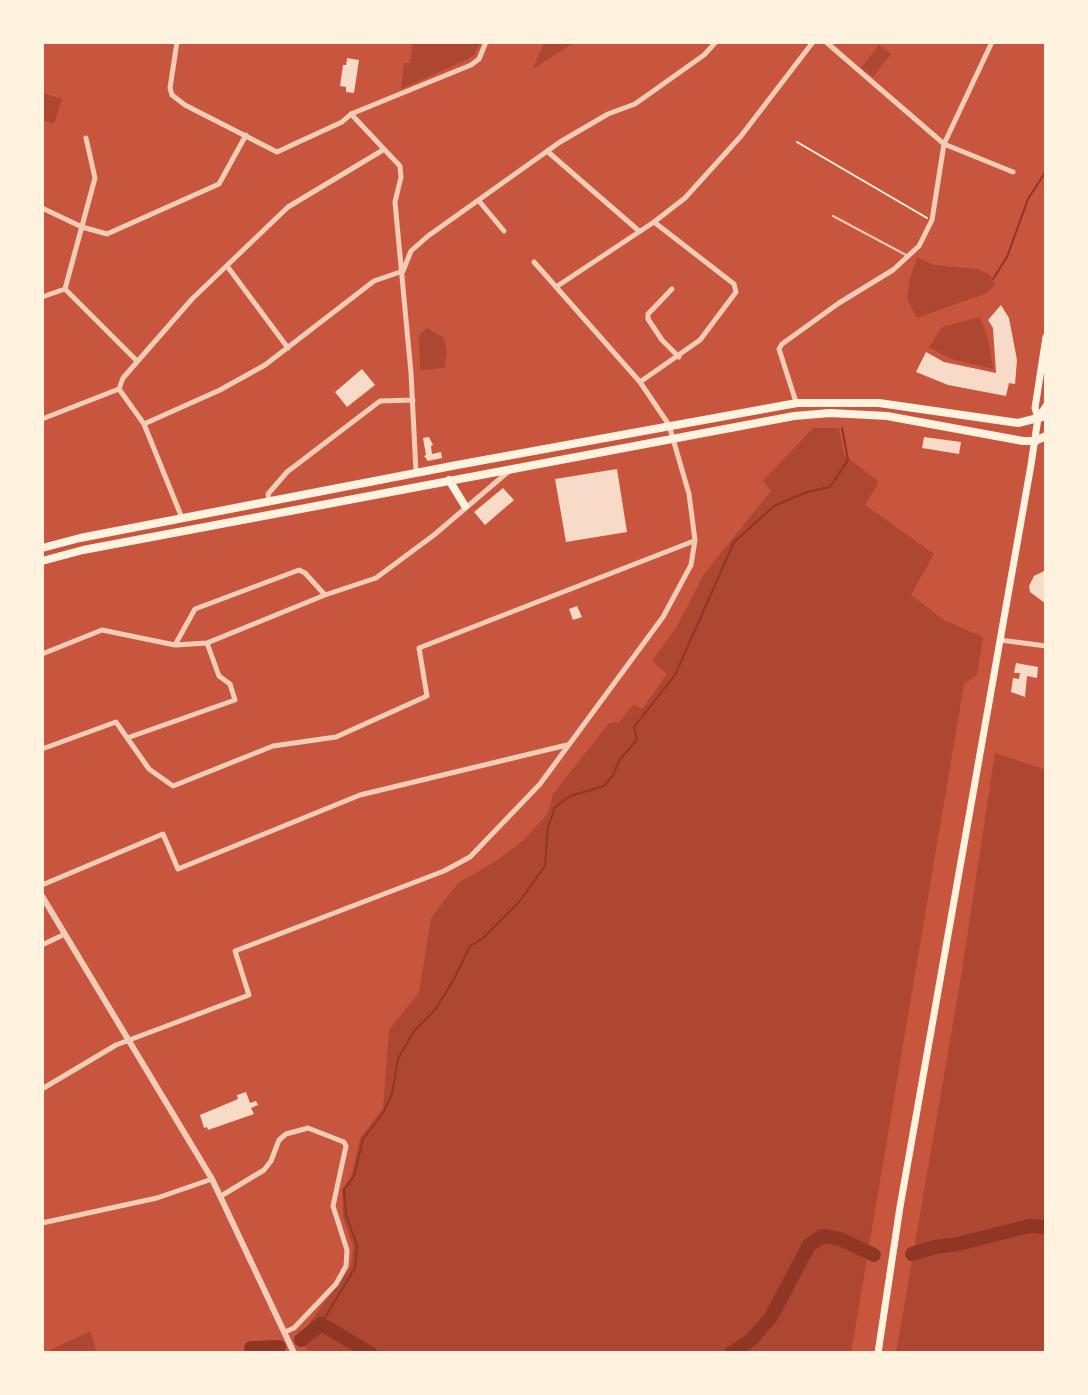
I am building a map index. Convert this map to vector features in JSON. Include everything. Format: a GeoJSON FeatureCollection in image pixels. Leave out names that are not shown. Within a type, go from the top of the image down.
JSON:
{"type":"FeatureCollection","features":[{"type":"Feature","properties":{"kind":"main road"},"geometry":{"type":"LineString","coordinates":[[1042,417],[1035,408],[1046,337]]}},
{"type":"Feature","properties":{"kind":"main road"},"geometry":{"type":"LineString","coordinates":[[42,548],[269,501],[797,403],[879,403],[1018,423],[1042,417]]}},
{"type":"Feature","properties":{"kind":"main road"},"geometry":{"type":"LineString","coordinates":[[878,1353],[900,1207],[1035,441],[1046,406]]}},
{"type":"Feature","properties":{"kind":"main road"},"geometry":{"type":"LineString","coordinates":[[42,561],[97,547],[786,417],[830,413],[902,417],[982,434],[1035,441],[1046,436]]}},
{"type":"Feature","properties":{"kind":"main road"},"geometry":{"type":"LineString","coordinates":[[449,480],[465,506]]}},
{"type":"Feature","properties":{"kind":"street"},"geometry":{"type":"LineString","coordinates":[[177,42],[170,88],[172,95],[185,105],[277,152],[342,122],[351,114],[471,65],[479,59],[486,42]]}},
{"type":"Feature","properties":{"kind":"street"},"geometry":{"type":"LineString","coordinates":[[144,424],[220,390],[265,365],[374,281],[403,271],[411,251],[428,236],[547,151],[608,114],[635,104],[704,55],[716,42]]}},
{"type":"Feature","properties":{"kind":"street"},"geometry":{"type":"LineString","coordinates":[[556,287],[685,198],[741,136],[813,42]]}},
{"type":"Feature","properties":{"kind":"street"},"geometry":{"type":"LineString","coordinates":[[826,42],[944,144],[1013,172]]}},
{"type":"Feature","properties":{"kind":"street"},"geometry":{"type":"LineString","coordinates":[[797,403],[779,349],[909,257],[919,246],[932,220],[944,144],[992,42]]}},
{"type":"Feature","properties":{"kind":"street"},"geometry":{"type":"LineString","coordinates":[[351,114],[400,166],[401,177],[395,202],[413,400],[416,473]]}},
{"type":"Feature","properties":{"kind":"street"},"geometry":{"type":"LineString","coordinates":[[42,208],[82,227],[107,234],[219,184],[246,135]]}},
{"type":"Feature","properties":{"kind":"street"},"geometry":{"type":"LineString","coordinates":[[65,289],[95,178],[86,138]]}},
{"type":"Feature","properties":{"kind":"street"},"geometry":{"type":"LineString","coordinates":[[42,419],[119,389],[123,378],[192,299],[288,207],[383,150]]}},
{"type":"Feature","properties":{"kind":"street"},"geometry":{"type":"LineString","coordinates":[[547,151],[639,231]]}},
{"type":"Feature","properties":{"kind":"street"},"geometry":{"type":"LineString","coordinates":[[479,201],[504,231]]}},
{"type":"Feature","properties":{"kind":"street"},"geometry":{"type":"LineString","coordinates":[[640,382],[700,340],[736,292],[736,287],[654,222]]}},
{"type":"Feature","properties":{"kind":"street"},"geometry":{"type":"LineString","coordinates":[[42,1089],[116,1045],[249,995],[235,951],[444,871],[470,857],[540,784],[663,617],[691,565],[695,540],[689,494],[669,425],[640,382],[534,262]]}},
{"type":"Feature","properties":{"kind":"street"},"geometry":{"type":"LineString","coordinates":[[227,266],[288,348]]}},
{"type":"Feature","properties":{"kind":"street"},"geometry":{"type":"LineString","coordinates":[[42,297],[65,289]]}},
{"type":"Feature","properties":{"kind":"street"},"geometry":{"type":"LineString","coordinates":[[65,289],[137,361]]}},
{"type":"Feature","properties":{"kind":"street"},"geometry":{"type":"LineString","coordinates":[[672,289],[648,314],[648,319],[662,340],[679,357]]}},
{"type":"Feature","properties":{"kind":"street"},"geometry":{"type":"LineString","coordinates":[[119,389],[144,424],[182,518]]}},
{"type":"Feature","properties":{"kind":"street"},"geometry":{"type":"LineString","coordinates":[[269,501],[268,494],[287,472],[380,401],[413,400]]}},
{"type":"Feature","properties":{"kind":"street"},"geometry":{"type":"LineString","coordinates":[[42,654],[102,630],[175,645],[207,643],[325,595],[376,578],[434,535],[513,467]]}},
{"type":"Feature","properties":{"kind":"street"},"geometry":{"type":"LineString","coordinates":[[42,749],[116,722],[149,769],[173,786],[273,746],[336,737],[427,696],[419,648],[695,540]]}},
{"type":"Feature","properties":{"kind":"street"},"geometry":{"type":"LineString","coordinates":[[175,645],[195,609],[299,570],[325,595]]}},
{"type":"Feature","properties":{"kind":"street"},"geometry":{"type":"LineString","coordinates":[[1000,640],[1046,646]]}},
{"type":"Feature","properties":{"kind":"street"},"geometry":{"type":"LineString","coordinates":[[127,738],[235,700],[230,684],[219,676],[207,643]]}},
{"type":"Feature","properties":{"kind":"street"},"geometry":{"type":"LineString","coordinates":[[42,885],[163,834],[178,869],[360,795],[568,745]]}},
{"type":"Feature","properties":{"kind":"street"},"geometry":{"type":"LineString","coordinates":[[42,896],[212,1179],[294,1353]]}},
{"type":"Feature","properties":{"kind":"street"},"geometry":{"type":"LineString","coordinates":[[42,945],[65,934]]}},
{"type":"Feature","properties":{"kind":"street"},"geometry":{"type":"LineString","coordinates":[[221,1196],[264,1170],[279,1140],[286,1134],[308,1128],[344,1142],[346,1146],[333,1206],[347,1250],[346,1266],[336,1284],[294,1328],[285,1332]]}},
{"type":"Feature","properties":{"kind":"street"},"geometry":{"type":"LineString","coordinates":[[42,1223],[157,1198],[212,1179]]}},
{"type":"Feature","properties":{"kind":"lane"},"geometry":{"type":"LineString","coordinates":[[833,216],[909,257]]}},
{"type":"Feature","properties":{"kind":"path"},"geometry":{"type":"LineString","coordinates":[[797,142],[932,220]]}},
{"type":"Feature","properties":{"kind":"shaded area"},"geometry":{"type":"Polygon","coordinates":[[[413,42],[480,42],[475,54],[468,59],[401,89],[404,63],[410,63],[413,42]]]}},
{"type":"Feature","properties":{"kind":"shaded area"},"geometry":{"type":"Polygon","coordinates":[[[544,42],[575,42],[533,69],[544,42]]]}},
{"type":"Feature","properties":{"kind":"shaded area"},"geometry":{"type":"Polygon","coordinates":[[[879,45],[891,54],[873,77],[861,68],[879,45]]]}},
{"type":"Feature","properties":{"kind":"shaded area"},"geometry":{"type":"Polygon","coordinates":[[[42,93],[62,99],[54,124],[42,120],[42,93]]]}},
{"type":"Feature","properties":{"kind":"shaded area"},"geometry":{"type":"Polygon","coordinates":[[[917,257],[934,265],[977,269],[990,275],[995,285],[987,293],[917,318],[907,299],[917,257]]]}},
{"type":"Feature","properties":{"kind":"shaded area"},"geometry":{"type":"Polygon","coordinates":[[[980,317],[989,342],[993,369],[951,359],[929,347],[942,327],[980,317]]]}},
{"type":"Feature","properties":{"kind":"shaded area"},"geometry":{"type":"Polygon","coordinates":[[[427,328],[444,338],[447,353],[444,368],[420,370],[419,336],[427,328]]]}},
{"type":"Feature","properties":{"kind":"shaded area"},"geometry":{"type":"Polygon","coordinates":[[[813,428],[839,428],[844,455],[879,482],[865,505],[934,554],[911,595],[944,620],[983,637],[977,675],[964,684],[851,1353],[309,1353],[303,1342],[305,1329],[351,1267],[353,1246],[343,1217],[342,1190],[352,1174],[360,1138],[383,1108],[389,1030],[419,992],[431,918],[458,883],[493,863],[525,839],[548,813],[553,794],[609,723],[619,722],[634,704],[642,709],[667,674],[652,661],[677,626],[704,574],[771,491],[763,481],[813,428]]]}},
{"type":"Feature","properties":{"kind":"shaded area"},"geometry":{"type":"Polygon","coordinates":[[[995,753],[1046,770],[1046,1353],[896,1353],[961,977],[995,753]]]}},
{"type":"Feature","properties":{"kind":"shaded area"},"geometry":{"type":"Polygon","coordinates":[[[90,1331],[97,1353],[44,1353],[90,1331]]]}},
{"type":"Feature","properties":{"kind":"building"},"geometry":{"type":"Polygon","coordinates":[[[347,58],[359,60],[354,93],[346,92],[346,87],[340,86],[347,58]]]}},
{"type":"Feature","properties":{"kind":"building"},"geometry":{"type":"Polygon","coordinates":[[[1001,305],[1009,318],[1017,360],[1015,384],[1009,383],[1006,396],[948,385],[916,372],[926,352],[944,362],[996,373],[993,328],[988,320],[1001,305]]]}},
{"type":"Feature","properties":{"kind":"building"},"geometry":{"type":"Polygon","coordinates":[[[362,369],[375,385],[347,407],[335,392],[362,369]]]}},
{"type":"Feature","properties":{"kind":"building"},"geometry":{"type":"Polygon","coordinates":[[[429,437],[433,445],[432,454],[441,452],[442,458],[428,461],[424,456],[423,438],[429,437]]]}},
{"type":"Feature","properties":{"kind":"building"},"geometry":{"type":"Polygon","coordinates":[[[924,437],[961,442],[959,454],[922,448],[924,437]]]}},
{"type":"Feature","properties":{"kind":"building"},"geometry":{"type":"Polygon","coordinates":[[[617,469],[627,532],[566,542],[555,479],[617,469]]]}},
{"type":"Feature","properties":{"kind":"building"},"geometry":{"type":"Polygon","coordinates":[[[503,488],[514,500],[485,525],[474,512],[503,488]]]}},
{"type":"Feature","properties":{"kind":"building"},"geometry":{"type":"Polygon","coordinates":[[[1046,570],[1046,604],[1030,592],[1029,586],[1034,576],[1046,570]]]}},
{"type":"Feature","properties":{"kind":"building"},"geometry":{"type":"Polygon","coordinates":[[[577,606],[582,617],[573,620],[569,609],[577,606]]]}},
{"type":"Feature","properties":{"kind":"building"},"geometry":{"type":"Polygon","coordinates":[[[1016,663],[1038,667],[1037,678],[1027,676],[1025,697],[1011,692],[1013,678],[1019,679],[1020,673],[1014,673],[1016,663]]]}},
{"type":"Feature","properties":{"kind":"building"},"geometry":{"type":"Polygon","coordinates":[[[246,1092],[250,1103],[256,1101],[258,1105],[251,1108],[254,1114],[208,1130],[204,1128],[200,1115],[238,1099],[237,1095],[246,1092]]]}},
{"type":"Feature","properties":{"kind":"waterway"},"geometry":{"type":"LineString","coordinates":[[993,279],[1007,257],[1028,199],[1046,171]]}},
{"type":"Feature","properties":{"kind":"waterway"},"geometry":{"type":"LineString","coordinates":[[321,1324],[355,1268],[357,1245],[346,1215],[344,1190],[354,1176],[363,1139],[383,1113],[392,1094],[398,1059],[414,1031],[435,1010],[470,946],[482,939],[519,902],[545,866],[548,827],[555,807],[570,796],[604,786],[620,759],[637,740],[634,727],[675,675],[734,542],[774,506],[807,492],[830,487],[848,460],[842,428]]}},
{"type":"Feature","properties":{"kind":"waterway"},"geometry":{"type":"LineString","coordinates":[[912,1254],[1029,1226],[1046,1227]]}},
{"type":"Feature","properties":{"kind":"waterway"},"geometry":{"type":"LineString","coordinates":[[731,1353],[751,1340],[771,1317],[809,1245],[823,1236],[840,1239],[874,1255]]}},
{"type":"Feature","properties":{"kind":"waterway"},"geometry":{"type":"LineString","coordinates":[[301,1340],[321,1324],[370,1353]]}},
{"type":"Feature","properties":{"kind":"waterway"},"geometry":{"type":"LineString","coordinates":[[251,1348],[279,1347]]}}]}
